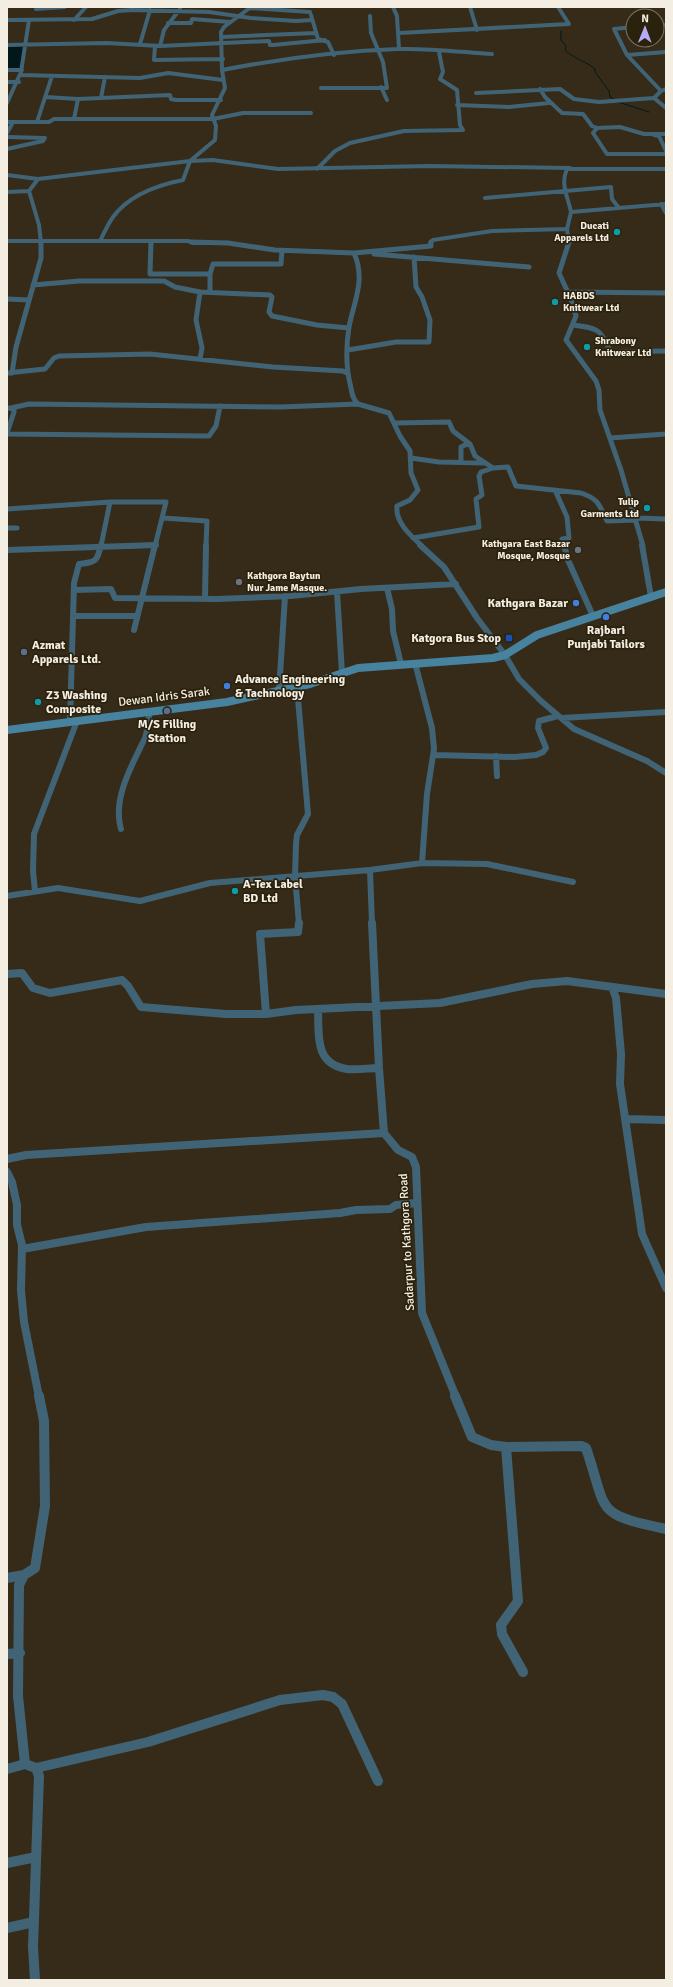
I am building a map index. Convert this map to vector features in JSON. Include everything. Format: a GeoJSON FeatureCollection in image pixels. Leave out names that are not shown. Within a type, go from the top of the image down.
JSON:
{"type":"FeatureCollection","features":[{"type":"Feature","properties":{"kind":"main road","name":"Dewan Idris Sarak"},"geometry":{"type":"LineString","coordinates":[[7,730],[227,702],[297,687],[358,668],[493,658],[505,655],[537,635],[666,592]]}},
{"type":"Feature","properties":{"kind":"street"},"geometry":{"type":"LineString","coordinates":[[7,103],[21,76],[31,20],[37,8],[65,7]]}},
{"type":"Feature","properties":{"kind":"street"},"geometry":{"type":"LineString","coordinates":[[74,20],[86,7]]}},
{"type":"Feature","properties":{"kind":"street"},"geometry":{"type":"LineString","coordinates":[[181,7],[173,20],[163,29],[154,60],[223,59]]}},
{"type":"Feature","properties":{"kind":"street"},"geometry":{"type":"LineString","coordinates":[[100,241],[116,213],[139,195],[166,183],[183,180],[190,161],[215,140],[216,126],[212,115],[214,108],[221,100],[225,88],[222,70],[223,59],[220,32],[230,22],[251,7],[310,9],[318,39],[325,40],[331,45],[334,55]]}},
{"type":"Feature","properties":{"kind":"street"},"geometry":{"type":"LineString","coordinates":[[393,7],[397,16],[400,49]]}},
{"type":"Feature","properties":{"kind":"street"},"geometry":{"type":"LineString","coordinates":[[470,7],[477,30]]}},
{"type":"Feature","properties":{"kind":"street"},"geometry":{"type":"LineString","coordinates":[[399,33],[422,33],[436,30],[477,30],[569,24],[558,7]]}},
{"type":"Feature","properties":{"kind":"street"},"geometry":{"type":"LineString","coordinates":[[7,20],[74,20],[99,17],[122,10],[161,9],[296,21],[312,20]]}},
{"type":"Feature","properties":{"kind":"street"},"geometry":{"type":"LineString","coordinates":[[140,44],[150,10]]}},
{"type":"Feature","properties":{"kind":"street"},"geometry":{"type":"LineString","coordinates":[[321,88],[387,88],[385,68],[380,50],[373,38],[370,16]]}},
{"type":"Feature","properties":{"kind":"street"},"geometry":{"type":"LineString","coordinates":[[168,23],[191,23],[192,19],[230,22]]}},
{"type":"Feature","properties":{"kind":"street"},"geometry":{"type":"LineString","coordinates":[[625,28],[614,29],[617,33],[618,40],[627,54],[660,91]]}},
{"type":"Feature","properties":{"kind":"street"},"geometry":{"type":"LineString","coordinates":[[221,37],[316,33]]}},
{"type":"Feature","properties":{"kind":"street"},"geometry":{"type":"LineString","coordinates":[[7,45],[140,44],[157,46],[269,41],[270,45],[272,45],[325,40]]}},
{"type":"Feature","properties":{"kind":"street"},"geometry":{"type":"LineString","coordinates":[[222,70],[258,63],[380,50],[400,49],[492,54]]}},
{"type":"Feature","properties":{"kind":"street"},"geometry":{"type":"LineString","coordinates":[[317,169],[335,151],[350,143],[404,131],[463,130],[460,125],[457,106],[457,90],[440,79],[443,72],[439,52]]}},
{"type":"Feature","properties":{"kind":"street"},"geometry":{"type":"LineString","coordinates":[[627,54],[666,52]]}},
{"type":"Feature","properties":{"kind":"street"},"geometry":{"type":"LineString","coordinates":[[7,70],[22,70]]}},
{"type":"Feature","properties":{"kind":"street"},"geometry":{"type":"LineString","coordinates":[[21,76],[140,78],[147,75],[178,74],[223,80]]}},
{"type":"Feature","properties":{"kind":"street"},"geometry":{"type":"LineString","coordinates":[[37,122],[52,76]]}},
{"type":"Feature","properties":{"kind":"street"},"geometry":{"type":"LineString","coordinates":[[101,98],[105,77]]}},
{"type":"Feature","properties":{"kind":"street"},"geometry":{"type":"LineString","coordinates":[[7,82],[19,82]]}},
{"type":"Feature","properties":{"kind":"street"},"geometry":{"type":"LineString","coordinates":[[381,88],[387,100]]}},
{"type":"Feature","properties":{"kind":"street"},"geometry":{"type":"LineString","coordinates":[[540,89],[549,103],[558,108],[562,113],[583,114],[592,126],[597,128],[620,127],[638,133],[659,136],[666,152],[607,154],[594,136],[593,133],[597,128]]}},
{"type":"Feature","properties":{"kind":"street"},"geometry":{"type":"LineString","coordinates":[[476,93],[560,89],[574,99],[599,102],[654,98],[666,108]]}},
{"type":"Feature","properties":{"kind":"street"},"geometry":{"type":"LineString","coordinates":[[654,98],[660,91],[666,89]]}},
{"type":"Feature","properties":{"kind":"street"},"geometry":{"type":"LineString","coordinates":[[46,97],[78,99],[119,96],[170,96],[171,99],[176,100],[221,100]]}},
{"type":"Feature","properties":{"kind":"street"},"geometry":{"type":"LineString","coordinates":[[74,119],[78,99]]}},
{"type":"Feature","properties":{"kind":"street"},"geometry":{"type":"LineString","coordinates":[[457,106],[509,107],[549,103]]}},
{"type":"Feature","properties":{"kind":"street"},"geometry":{"type":"LineString","coordinates":[[7,122],[49,122],[54,119],[213,119],[243,113],[311,112]]}},
{"type":"Feature","properties":{"kind":"street"},"geometry":{"type":"LineString","coordinates":[[7,133],[13,122]]}},
{"type":"Feature","properties":{"kind":"street"},"geometry":{"type":"LineString","coordinates":[[654,135],[666,134]]}},
{"type":"Feature","properties":{"kind":"street"},"geometry":{"type":"LineString","coordinates":[[7,136],[45,138],[43,141],[7,149]]}},
{"type":"Feature","properties":{"kind":"street"},"geometry":{"type":"LineString","coordinates":[[7,175],[38,179],[190,161],[213,160],[278,169],[400,166],[666,169]]}},
{"type":"Feature","properties":{"kind":"street"},"geometry":{"type":"LineString","coordinates":[[570,168],[565,171],[564,174],[564,190],[570,204],[571,212],[568,229],[569,243],[559,273],[568,292],[576,316],[566,340],[596,381],[599,390],[600,410],[635,519],[646,561],[651,597]]}},
{"type":"Feature","properties":{"kind":"street"},"geometry":{"type":"LineString","coordinates":[[29,191],[38,179]]}},
{"type":"Feature","properties":{"kind":"street"},"geometry":{"type":"LineString","coordinates":[[485,198],[564,190],[584,190],[584,188],[611,187],[612,199],[619,208]]}},
{"type":"Feature","properties":{"kind":"street"},"geometry":{"type":"LineString","coordinates":[[7,192],[29,191]]}},
{"type":"Feature","properties":{"kind":"street"},"geometry":{"type":"LineString","coordinates":[[29,191],[41,240],[41,258],[9,373],[45,369],[50,365],[54,358],[59,356],[150,354],[273,367],[343,371],[347,373]]}},
{"type":"Feature","properties":{"kind":"street"},"geometry":{"type":"LineString","coordinates":[[571,212],[663,204],[666,213]]}},
{"type":"Feature","properties":{"kind":"street"},"geometry":{"type":"LineString","coordinates":[[364,253],[431,246],[430,243],[433,240],[492,231],[542,231],[568,229]]}},
{"type":"Feature","properties":{"kind":"street"},"geometry":{"type":"LineString","coordinates":[[7,241],[228,242],[282,250],[364,253],[529,267]]}},
{"type":"Feature","properties":{"kind":"street"},"geometry":{"type":"LineString","coordinates":[[151,241],[150,274],[210,274]]}},
{"type":"Feature","properties":{"kind":"street"},"geometry":{"type":"LineString","coordinates":[[210,291],[210,274],[213,264],[281,264],[282,250]]}},
{"type":"Feature","properties":{"kind":"street"},"geometry":{"type":"LineString","coordinates":[[354,253],[359,264],[358,291],[349,328],[347,373],[354,401],[358,404]]}},
{"type":"Feature","properties":{"kind":"street"},"geometry":{"type":"LineString","coordinates":[[348,350],[389,343],[429,342],[430,320],[422,297],[416,287],[414,257]]}},
{"type":"Feature","properties":{"kind":"street"},"geometry":{"type":"LineString","coordinates":[[33,285],[86,281],[164,281],[175,287],[200,292],[210,291],[270,295],[272,297],[269,312],[272,316],[317,325],[349,328]]}},
{"type":"Feature","properties":{"kind":"street"},"geometry":{"type":"LineString","coordinates":[[200,292],[197,302],[197,328],[202,344],[200,359]]}},
{"type":"Feature","properties":{"kind":"street"},"geometry":{"type":"LineString","coordinates":[[568,292],[666,293]]}},
{"type":"Feature","properties":{"kind":"street"},"geometry":{"type":"LineString","coordinates":[[7,298],[29,300]]}},
{"type":"Feature","properties":{"kind":"street"},"geometry":{"type":"LineString","coordinates":[[572,325],[596,327],[603,334],[610,352],[666,351]]}},
{"type":"Feature","properties":{"kind":"street"},"geometry":{"type":"LineString","coordinates":[[9,408],[29,404],[281,407],[358,404],[389,413],[400,436],[410,451],[411,473],[418,488],[418,492],[410,500],[398,505],[396,514],[400,522],[413,538],[444,566],[477,618],[505,655],[519,679],[541,701],[579,732],[647,760],[666,773]]}},
{"type":"Feature","properties":{"kind":"street"},"geometry":{"type":"LineString","coordinates":[[9,408],[14,409],[14,412],[7,434],[209,436],[216,426],[220,406]]}},
{"type":"Feature","properties":{"kind":"street"},"geometry":{"type":"LineString","coordinates":[[395,423],[449,422],[457,436],[468,443],[476,456],[493,468]]}},
{"type":"Feature","properties":{"kind":"street"},"geometry":{"type":"LineString","coordinates":[[610,438],[666,434]]}},
{"type":"Feature","properties":{"kind":"street"},"geometry":{"type":"LineString","coordinates":[[461,462],[461,446],[468,443]]}},
{"type":"Feature","properties":{"kind":"street"},"geometry":{"type":"LineString","coordinates":[[411,458],[434,462],[486,463]]}},
{"type":"Feature","properties":{"kind":"street"},"geometry":{"type":"LineString","coordinates":[[413,538],[479,527],[476,499],[482,495],[479,476],[481,472],[493,468],[508,467],[516,486],[574,492],[594,498],[599,504],[607,521],[666,519]]}},
{"type":"Feature","properties":{"kind":"street"},"geometry":{"type":"LineString","coordinates":[[555,490],[567,517],[569,538],[562,539],[568,560],[593,616]]}},
{"type":"Feature","properties":{"kind":"street"},"geometry":{"type":"LineString","coordinates":[[7,509],[110,502],[166,502],[134,630]]}},
{"type":"Feature","properties":{"kind":"street"},"geometry":{"type":"LineString","coordinates":[[35,891],[33,871],[34,834],[74,721],[73,616],[77,566],[82,563],[96,560],[101,546],[110,502]]}},
{"type":"Feature","properties":{"kind":"street"},"geometry":{"type":"LineString","coordinates":[[163,518],[207,521],[205,599]]}},
{"type":"Feature","properties":{"kind":"street"},"geometry":{"type":"LineString","coordinates":[[7,528],[17,528]]}},
{"type":"Feature","properties":{"kind":"street"},"geometry":{"type":"LineString","coordinates":[[7,550],[156,545]]}},
{"type":"Feature","properties":{"kind":"street"},"geometry":{"type":"LineString","coordinates":[[74,590],[111,589],[115,598],[205,599],[285,596],[456,584]]}},
{"type":"Feature","properties":{"kind":"street"},"geometry":{"type":"LineString","coordinates":[[387,588],[392,608],[393,631],[401,664]]}},
{"type":"Feature","properties":{"kind":"street"},"geometry":{"type":"LineString","coordinates":[[337,592],[342,673]]}},
{"type":"Feature","properties":{"kind":"street"},"geometry":{"type":"LineString","coordinates":[[279,691],[285,596]]}},
{"type":"Feature","properties":{"kind":"street"},"geometry":{"type":"LineString","coordinates":[[73,616],[137,616]]}},
{"type":"Feature","properties":{"kind":"street"},"geometry":{"type":"LineString","coordinates":[[415,663],[432,728],[434,755],[427,794],[422,863]]}},
{"type":"Feature","properties":{"kind":"street"},"geometry":{"type":"LineString","coordinates":[[266,1014],[260,934],[298,932],[295,876],[297,835],[308,814],[297,687]]}},
{"type":"Feature","properties":{"kind":"street"},"geometry":{"type":"LineString","coordinates":[[121,829],[117,822],[119,804],[142,742],[145,738],[150,711]]}},
{"type":"Feature","properties":{"kind":"street"},"geometry":{"type":"LineString","coordinates":[[434,755],[536,755],[543,752],[546,748],[538,728],[538,723],[560,717],[666,712]]}},
{"type":"Feature","properties":{"kind":"street"},"geometry":{"type":"LineString","coordinates":[[496,756],[496,776]]}},
{"type":"Feature","properties":{"kind":"street"},"geometry":{"type":"LineString","coordinates":[[7,896],[63,888],[99,893],[130,901],[140,901],[210,883],[370,870],[422,863],[487,864],[574,882]]}},
{"type":"Feature","properties":{"kind":"street"},"geometry":{"type":"LineString","coordinates":[[7,1159],[26,1155],[216,1142],[384,1133],[379,1068],[370,870]]}},
{"type":"Feature","properties":{"kind":"street"},"geometry":{"type":"LineString","coordinates":[[7,974],[22,973],[33,988],[44,993],[57,993],[115,980],[122,980],[127,983],[137,1004],[140,1007],[218,1013],[266,1014],[318,1009],[376,1007],[459,1000],[532,984],[567,981],[666,994]]}},
{"type":"Feature","properties":{"kind":"street"},"geometry":{"type":"LineString","coordinates":[[612,987],[616,998],[621,1054],[620,1084],[642,1234],[666,1288]]}},
{"type":"Feature","properties":{"kind":"street"},"geometry":{"type":"LineString","coordinates":[[318,1009],[321,1055],[328,1063],[347,1069],[379,1068]]}},
{"type":"Feature","properties":{"kind":"street"},"geometry":{"type":"LineString","coordinates":[[625,1119],[666,1120]]}},
{"type":"Feature","properties":{"kind":"street","name":"Sadarpur to Kathgora Road"},"geometry":{"type":"LineString","coordinates":[[384,1133],[398,1150],[412,1157],[416,1167],[416,1203],[422,1313],[472,1437],[491,1445],[506,1447],[581,1446],[586,1448],[602,1501],[609,1512],[624,1520],[666,1529]]}},
{"type":"Feature","properties":{"kind":"street"},"geometry":{"type":"LineString","coordinates":[[7,1172],[12,1182],[17,1205],[17,1225],[22,1249],[21,1290],[24,1322],[44,1421],[45,1506],[35,1568],[24,1575],[7,1578]]}},
{"type":"Feature","properties":{"kind":"street"},"geometry":{"type":"LineString","coordinates":[[22,1249],[146,1227],[340,1213],[356,1210],[390,1209],[396,1204],[416,1203]]}},
{"type":"Feature","properties":{"kind":"street"},"geometry":{"type":"LineString","coordinates":[[506,1447],[518,1601],[501,1625],[502,1634],[523,1672]]}},
{"type":"Feature","properties":{"kind":"street"},"geometry":{"type":"LineString","coordinates":[[24,1575],[19,1585],[20,1653],[18,1696],[25,1764]]}},
{"type":"Feature","properties":{"kind":"street"},"geometry":{"type":"LineString","coordinates":[[7,1654],[20,1653]]}},
{"type":"Feature","properties":{"kind":"street"},"geometry":{"type":"LineString","coordinates":[[7,1769],[25,1764],[36,1768],[148,1742],[280,1700],[324,1695],[333,1697],[342,1704],[378,1781]]}},
{"type":"Feature","properties":{"kind":"street"},"geometry":{"type":"LineString","coordinates":[[35,1980],[34,1922],[39,1776],[36,1768]]}},
{"type":"Feature","properties":{"kind":"street"},"geometry":{"type":"LineString","coordinates":[[7,1863],[36,1857]]}},
{"type":"Feature","properties":{"kind":"street"},"geometry":{"type":"LineString","coordinates":[[7,1928],[34,1922]]}},
{"type":"Feature","properties":{"kind":"water"},"geometry":{"type":"Polygon","coordinates":[[[21,45],[24,47],[20,68],[7,69],[7,46],[21,45]]]}},
{"type":"Feature","properties":{"kind":"waterway"},"geometry":{"type":"LineString","coordinates":[[561,31],[561,40],[566,46],[565,50],[572,56],[595,69],[595,72],[609,91],[610,97],[615,100]]}},
{"type":"Feature","properties":{"kind":"waterway"},"geometry":{"type":"LineString","coordinates":[[618,102],[649,112]]}},
{"type":"Feature","properties":{"kind":"place","name":"Ducati Apparels Ltd"},"geometry":{"type":"Point","coordinates":[617,232]}},
{"type":"Feature","properties":{"kind":"place","name":"HABDS Knitwear Ltd"},"geometry":{"type":"Point","coordinates":[555,302]}},
{"type":"Feature","properties":{"kind":"place","name":"Shrabony Knitwear Ltd"},"geometry":{"type":"Point","coordinates":[587,347]}},
{"type":"Feature","properties":{"kind":"place","name":"Tulip Garments Ltd"},"geometry":{"type":"Point","coordinates":[647,508]}},
{"type":"Feature","properties":{"kind":"place","name":"Kathgara East Bazar Mosque, Mosque"},"geometry":{"type":"Point","coordinates":[578,550]}},
{"type":"Feature","properties":{"kind":"place","name":"Kathgora Baytun Nur Jame Masque."},"geometry":{"type":"Point","coordinates":[239,582]}},
{"type":"Feature","properties":{"kind":"place","name":"Kathgara Bazar"},"geometry":{"type":"Point","coordinates":[576,603]}},
{"type":"Feature","properties":{"kind":"place","name":"Rajbari Punjabi Tailors"},"geometry":{"type":"Point","coordinates":[606,617]}},
{"type":"Feature","properties":{"kind":"place","name":"Katgora Bus Stop"},"geometry":{"type":"Point","coordinates":[509,638]}},
{"type":"Feature","properties":{"kind":"place","name":"Azmat Apparels Ltd."},"geometry":{"type":"Point","coordinates":[24,652]}},
{"type":"Feature","properties":{"kind":"place","name":"Advance Engineering & Tachnology"},"geometry":{"type":"Point","coordinates":[227,686]}},
{"type":"Feature","properties":{"kind":"place","name":"Z3 Washing Composite"},"geometry":{"type":"Point","coordinates":[38,702]}},
{"type":"Feature","properties":{"kind":"place","name":"M/S Filling Station"},"geometry":{"type":"Point","coordinates":[167,711]}},
{"type":"Feature","properties":{"kind":"place","name":"A-Tex Label BD Ltd"},"geometry":{"type":"Point","coordinates":[235,891]}}]}
